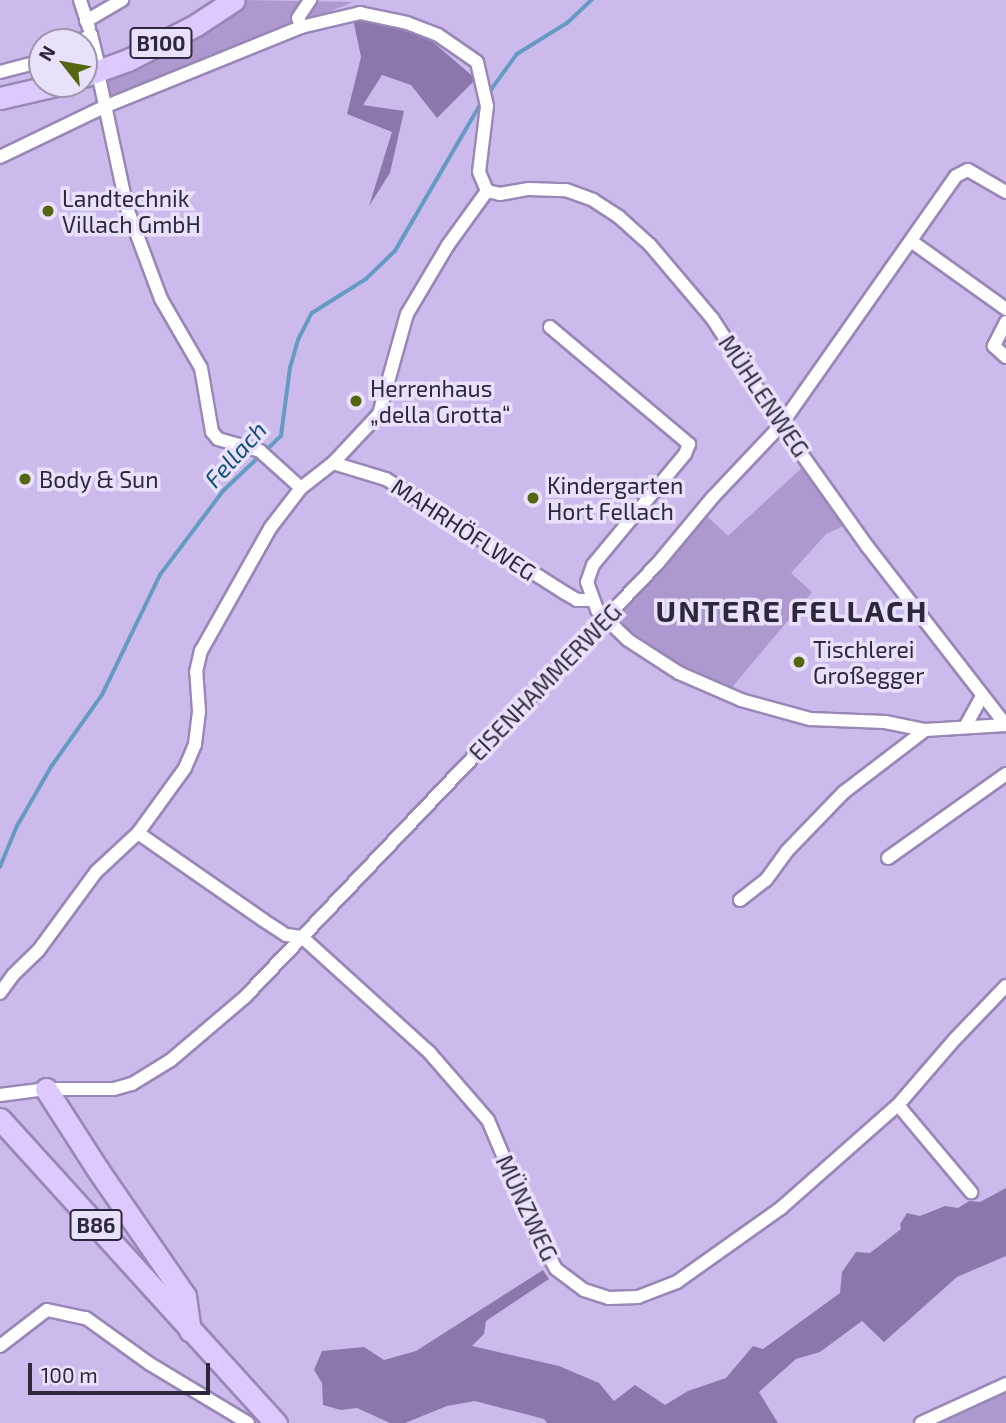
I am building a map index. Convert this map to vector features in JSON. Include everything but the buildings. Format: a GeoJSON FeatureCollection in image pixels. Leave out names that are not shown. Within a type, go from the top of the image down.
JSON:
{"type":"FeatureCollection","features":[{"type":"Feature","properties":{"kind":"main road","name":"B100"},"geometry":{"type":"LineString","coordinates":[[98,70],[196,25],[234,0]]}},
{"type":"Feature","properties":{"kind":"main road"},"geometry":{"type":"LineString","coordinates":[[0,98],[28,91]]}},
{"type":"Feature","properties":{"kind":"main road"},"geometry":{"type":"LineString","coordinates":[[46,1089],[185,1296],[190,1331]]}},
{"type":"Feature","properties":{"kind":"main road","name":"B86"},"geometry":{"type":"LineString","coordinates":[[0,1119],[275,1423]]}},
{"type":"Feature","properties":{"kind":"street"},"geometry":{"type":"LineString","coordinates":[[80,0],[88,28]]}},
{"type":"Feature","properties":{"kind":"street"},"geometry":{"type":"LineString","coordinates":[[86,21],[122,0]]}},
{"type":"Feature","properties":{"kind":"street"},"geometry":{"type":"LineString","coordinates":[[301,27],[298,18],[310,0]]}},
{"type":"Feature","properties":{"kind":"street"},"geometry":{"type":"LineString","coordinates":[[0,157],[103,107],[301,27],[360,13],[407,23],[438,35],[477,62],[485,84],[487,106],[479,172],[487,191],[448,245],[407,314],[379,414],[333,463],[300,488],[248,564],[201,651],[195,672],[199,711],[192,756],[138,833],[96,872],[45,942],[13,975],[0,993]]}},
{"type":"Feature","properties":{"kind":"street"},"geometry":{"type":"LineString","coordinates":[[0,72],[28,65]]}},
{"type":"Feature","properties":{"kind":"street"},"geometry":{"type":"LineString","coordinates":[[98,88],[127,208],[161,299],[205,383],[212,432],[218,439],[264,455],[300,488]]}},
{"type":"Feature","properties":{"kind":"street","name":"EISENHAMMERWEG"},"geometry":{"type":"LineString","coordinates":[[0,1096],[46,1089],[114,1089],[132,1084],[171,1060],[224,1015],[606,619],[781,425],[956,176],[968,170],[1006,192]]}},
{"type":"Feature","properties":{"kind":"street","name":"MÜHLENWEG"},"geometry":{"type":"LineString","coordinates":[[487,191],[500,194],[529,189],[566,190],[593,200],[619,216],[650,245],[712,318],[781,425],[867,546],[1006,725]]}},
{"type":"Feature","properties":{"kind":"street"},"geometry":{"type":"LineString","coordinates":[[911,241],[1006,309]]}},
{"type":"Feature","properties":{"kind":"street"},"geometry":{"type":"LineString","coordinates":[[1006,322],[994,346],[1006,357]]}},
{"type":"Feature","properties":{"kind":"street"},"geometry":{"type":"LineString","coordinates":[[550,327],[689,444],[685,454],[593,565],[587,582],[597,610],[628,640],[679,673],[741,701],[810,719],[885,722],[925,730],[1006,725]]}},
{"type":"Feature","properties":{"kind":"street","name":"MAHRHÖFLWEG"},"geometry":{"type":"LineString","coordinates":[[333,463],[386,479],[565,593],[577,600],[593,600]]}},
{"type":"Feature","properties":{"kind":"street"},"geometry":{"type":"LineString","coordinates":[[965,727],[982,696]]}},
{"type":"Feature","properties":{"kind":"street"},"geometry":{"type":"LineString","coordinates":[[740,900],[766,880],[787,851],[844,792],[925,730]]}},
{"type":"Feature","properties":{"kind":"street"},"geometry":{"type":"LineString","coordinates":[[888,858],[1006,774]]}},
{"type":"Feature","properties":{"kind":"street"},"geometry":{"type":"LineString","coordinates":[[138,833],[263,920],[286,934],[302,937]]}},
{"type":"Feature","properties":{"kind":"street","name":"MÜNZWEG"},"geometry":{"type":"LineString","coordinates":[[302,937],[429,1052],[488,1120],[535,1231],[555,1269],[584,1290],[609,1297],[638,1297],[651,1293],[708,1263],[781,1208],[898,1105],[955,1038],[1006,986]]}},
{"type":"Feature","properties":{"kind":"street"},"geometry":{"type":"LineString","coordinates":[[898,1105],[971,1192]]}},
{"type":"Feature","properties":{"kind":"street"},"geometry":{"type":"LineString","coordinates":[[0,1346],[47,1310],[86,1318],[150,1364],[248,1423]]}},
{"type":"Feature","properties":{"kind":"street"},"geometry":{"type":"LineString","coordinates":[[921,1423],[1006,1384]]}},
{"type":"Feature","properties":{"kind":"shaded area"},"geometry":{"type":"Polygon","coordinates":[[[238,0],[353,2],[107,103],[99,68],[238,0]]]}},
{"type":"Feature","properties":{"kind":"shaded area"},"geometry":{"type":"Polygon","coordinates":[[[353,19],[420,31],[476,79],[437,118],[411,85],[382,75],[363,105],[404,111],[390,173],[369,206],[392,132],[347,114],[361,57],[353,19]]]}},
{"type":"Feature","properties":{"kind":"shaded area"},"geometry":{"type":"Polygon","coordinates":[[[807,463],[852,522],[826,534],[791,573],[812,592],[728,692],[680,671],[631,637],[611,619],[704,513],[728,536],[807,463]]]}},
{"type":"Feature","properties":{"kind":"shaded area"},"geometry":{"type":"Polygon","coordinates":[[[1006,1188],[1006,1256],[957,1277],[884,1342],[862,1321],[820,1352],[796,1359],[759,1392],[778,1423],[547,1423],[544,1419],[475,1401],[447,1406],[405,1423],[390,1423],[357,1408],[341,1410],[323,1405],[322,1383],[314,1370],[322,1351],[364,1347],[384,1360],[416,1351],[543,1270],[549,1279],[486,1321],[484,1334],[472,1346],[559,1366],[599,1383],[614,1401],[635,1385],[665,1405],[688,1391],[726,1378],[753,1346],[763,1349],[840,1293],[842,1272],[856,1252],[870,1253],[901,1229],[900,1224],[907,1213],[920,1216],[945,1206],[958,1208],[969,1201],[980,1202],[1006,1188]]]}},
{"type":"Feature","properties":{"kind":"shaded area"},"geometry":{"type":"Polygon","coordinates":[[[1006,1387],[1006,1423],[934,1423],[1006,1387]]]}},
{"type":"Feature","properties":{"kind":"waterway","name":"Fellach"},"geometry":{"type":"LineString","coordinates":[[488,94],[517,54],[567,23],[592,0]]}},
{"type":"Feature","properties":{"kind":"waterway","name":"Fellach"},"geometry":{"type":"LineString","coordinates":[[0,867],[17,826],[51,767],[102,695],[160,575],[223,491],[281,436],[290,368],[298,340],[312,313],[366,279],[395,251],[483,100]]}},
{"type":"Feature","properties":{"kind":"place","name":"Landtechnik Villach GmbH"},"geometry":{"type":"Point","coordinates":[48,211]}},
{"type":"Feature","properties":{"kind":"place","name":"Herrenhaus „della Grotta“"},"geometry":{"type":"Point","coordinates":[356,401]}},
{"type":"Feature","properties":{"kind":"place","name":"Body & Sun"},"geometry":{"type":"Point","coordinates":[25,479]}},
{"type":"Feature","properties":{"kind":"place","name":"Kindergarten Hort Fellach"},"geometry":{"type":"Point","coordinates":[533,498]}},
{"type":"Feature","properties":{"kind":"place","name":"Tischlerei Großegger"},"geometry":{"type":"Point","coordinates":[799,662]}},
{"type":"Feature","properties":{"kind":"district","name":"UNTERE FELLACH"},"geometry":{"type":"Point","coordinates":[792,610]}}]}
